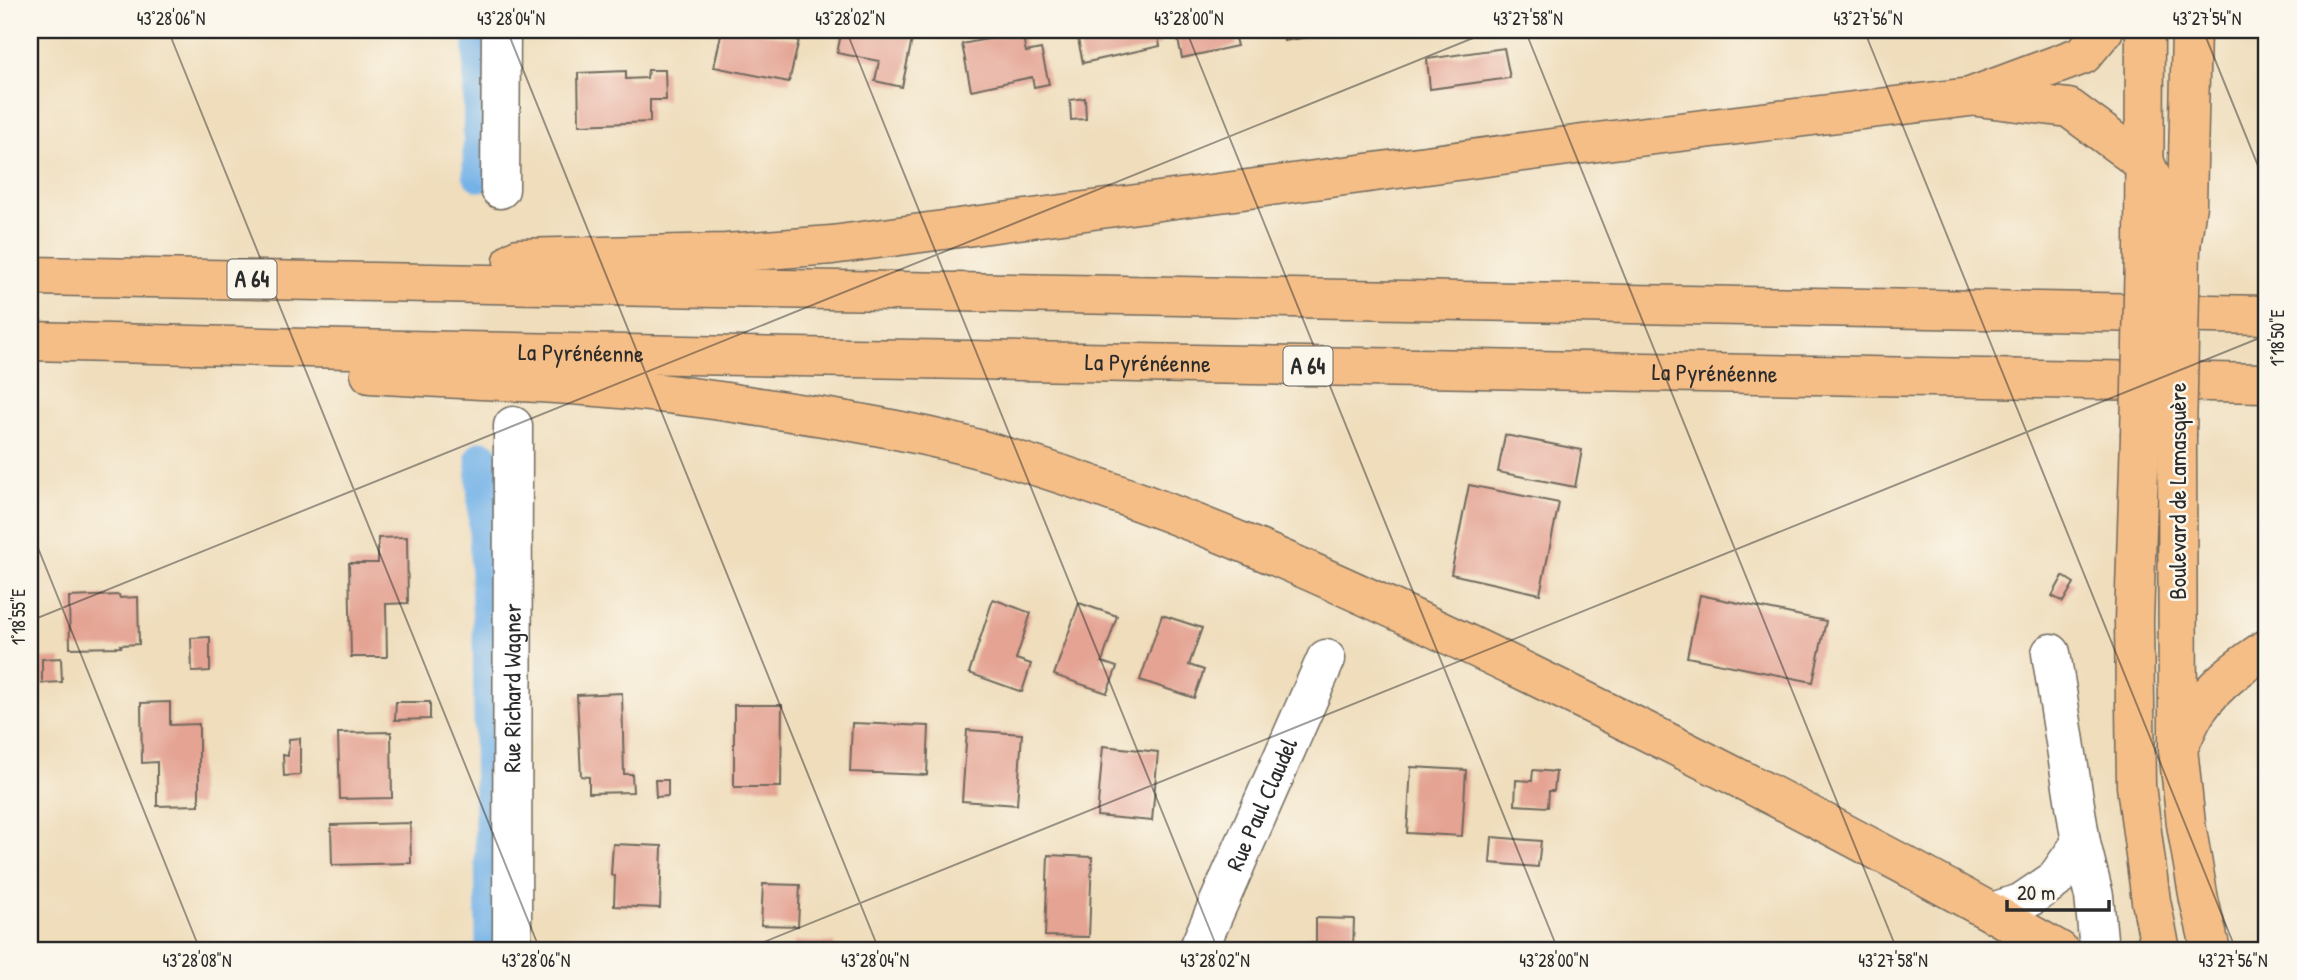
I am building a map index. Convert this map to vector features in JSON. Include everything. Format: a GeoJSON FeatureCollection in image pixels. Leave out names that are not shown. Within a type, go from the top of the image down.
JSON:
{"type":"FeatureCollection","features":[{"type":"Feature","properties":{"kind":"main road"},"geometry":{"type":"LineString","coordinates":[[1970,97],[2082,55],[2104,30]]}},
{"type":"Feature","properties":{"kind":"main road","name":"Boulevard de Lamasquère"},"geometry":{"type":"LineString","coordinates":[[2145,30],[2146,165],[2163,249],[2159,436],[2178,748],[2186,824],[2211,950]]}},
{"type":"Feature","properties":{"kind":"main road","name":"Boulevard de Lamasquère"},"geometry":{"type":"LineString","coordinates":[[2163,249],[2188,205],[2191,30]]}},
{"type":"Feature","properties":{"kind":"main road"},"geometry":{"type":"LineString","coordinates":[[474,283],[518,258],[713,254],[832,245],[1592,142],[1970,97],[2069,108],[2146,165]]}},
{"type":"Feature","properties":{"kind":"main road","name":"A 64"},"geometry":{"type":"LineString","coordinates":[[30,276],[2267,316]]}},
{"type":"Feature","properties":{"kind":"main road","name":"La Pyrénéenne"},"geometry":{"type":"LineString","coordinates":[[30,341],[2267,383]]}},
{"type":"Feature","properties":{"kind":"main road"},"geometry":{"type":"LineString","coordinates":[[349,349],[366,374],[599,387],[858,422],[979,449],[1125,496],[1241,541],[1364,594],[1609,713],[1805,813],[2059,950]]}},
{"type":"Feature","properties":{"kind":"main road","name":"Boulevard de Lamasquère"},"geometry":{"type":"LineString","coordinates":[[2159,436],[2134,621],[2136,786],[2151,901],[2161,950]]}},
{"type":"Feature","properties":{"kind":"main road"},"geometry":{"type":"LineString","coordinates":[[2178,748],[2197,709],[2217,686],[2242,664],[2267,648]]}},
{"type":"Feature","properties":{"kind":"street"},"geometry":{"type":"LineString","coordinates":[[500,30],[500,189]]}},
{"type":"Feature","properties":{"kind":"street","name":"Rue Richard Wagner"},"geometry":{"type":"LineString","coordinates":[[512,950],[513,426]]}},
{"type":"Feature","properties":{"kind":"street"},"geometry":{"type":"LineString","coordinates":[[2051,653],[2081,843],[2094,896],[2099,950]]}},
{"type":"Feature","properties":{"kind":"street","name":"Rue Paul Claudel"},"geometry":{"type":"LineString","coordinates":[[1198,950],[1326,659]]}},
{"type":"Feature","properties":{"kind":"street"},"geometry":{"type":"LineString","coordinates":[[1992,912],[2021,903],[2055,880],[2081,843]]}},
{"type":"Feature","properties":{"kind":"building"},"geometry":{"type":"Polygon","coordinates":[[[722,30],[749,30],[799,40],[789,82],[714,67],[722,30]]]}},
{"type":"Feature","properties":{"kind":"building"},"geometry":{"type":"Polygon","coordinates":[[[842,30],[914,30],[902,87],[875,81],[879,61],[837,53],[842,30]]]}},
{"type":"Feature","properties":{"kind":"building"},"geometry":{"type":"Polygon","coordinates":[[[1076,30],[1157,30],[1160,46],[1083,63],[1076,30]]]}},
{"type":"Feature","properties":{"kind":"building"},"geometry":{"type":"Polygon","coordinates":[[[1176,30],[1233,30],[1237,46],[1182,58],[1176,30]]]}},
{"type":"Feature","properties":{"kind":"building"},"geometry":{"type":"Polygon","coordinates":[[[1282,30],[1312,30],[1313,36],[1284,41],[1282,30]]]}},
{"type":"Feature","properties":{"kind":"building"},"geometry":{"type":"Polygon","coordinates":[[[1022,32],[1026,52],[1041,49],[1049,84],[1034,87],[1032,77],[971,90],[962,44],[1022,32]]]}},
{"type":"Feature","properties":{"kind":"building"},"geometry":{"type":"Polygon","coordinates":[[[1504,48],[1510,78],[1430,89],[1427,59],[1504,48]]]}},
{"type":"Feature","properties":{"kind":"building"},"geometry":{"type":"Polygon","coordinates":[[[648,70],[665,70],[666,100],[650,100],[650,122],[579,125],[578,73],[626,71],[626,79],[647,78],[648,70]]]}},
{"type":"Feature","properties":{"kind":"building"},"geometry":{"type":"Polygon","coordinates":[[[1085,98],[1086,119],[1071,120],[1070,100],[1085,98]]]}},
{"type":"Feature","properties":{"kind":"building"},"geometry":{"type":"Polygon","coordinates":[[[1505,435],[1582,450],[1575,487],[1498,472],[1505,435]]]}},
{"type":"Feature","properties":{"kind":"building"},"geometry":{"type":"Polygon","coordinates":[[[1469,485],[1559,503],[1540,594],[1451,574],[1469,485]]]}},
{"type":"Feature","properties":{"kind":"building"},"geometry":{"type":"Polygon","coordinates":[[[407,537],[408,603],[386,604],[387,657],[351,657],[349,563],[378,563],[378,538],[407,537]]]}},
{"type":"Feature","properties":{"kind":"building"},"geometry":{"type":"Polygon","coordinates":[[[2063,576],[2074,583],[2063,602],[2052,596],[2063,576]]]}},
{"type":"Feature","properties":{"kind":"building"},"geometry":{"type":"Polygon","coordinates":[[[119,595],[120,598],[138,597],[139,644],[70,648],[69,597],[119,595]]]}},
{"type":"Feature","properties":{"kind":"building"},"geometry":{"type":"Polygon","coordinates":[[[1700,595],[1826,621],[1813,682],[1687,657],[1700,595]]]}},
{"type":"Feature","properties":{"kind":"building"},"geometry":{"type":"Polygon","coordinates":[[[993,599],[1031,613],[1016,659],[1031,664],[1022,692],[969,673],[993,599]]]}},
{"type":"Feature","properties":{"kind":"building"},"geometry":{"type":"Polygon","coordinates":[[[1079,603],[1117,616],[1102,662],[1117,667],[1107,693],[1054,675],[1079,603]]]}},
{"type":"Feature","properties":{"kind":"building"},"geometry":{"type":"Polygon","coordinates":[[[1162,615],[1202,628],[1189,665],[1204,670],[1194,698],[1140,680],[1162,615]]]}},
{"type":"Feature","properties":{"kind":"building"},"geometry":{"type":"Polygon","coordinates":[[[210,637],[210,671],[192,672],[191,638],[210,637]]]}},
{"type":"Feature","properties":{"kind":"building"},"geometry":{"type":"Polygon","coordinates":[[[61,658],[62,682],[42,683],[42,659],[61,658]]]}},
{"type":"Feature","properties":{"kind":"building"},"geometry":{"type":"Polygon","coordinates":[[[622,693],[624,774],[632,774],[633,792],[589,793],[589,777],[581,776],[577,695],[622,693]]]}},
{"type":"Feature","properties":{"kind":"building"},"geometry":{"type":"Polygon","coordinates":[[[170,702],[170,725],[199,724],[199,805],[157,806],[157,762],[142,763],[141,703],[170,702]]]}},
{"type":"Feature","properties":{"kind":"building"},"geometry":{"type":"Polygon","coordinates":[[[396,702],[430,702],[430,719],[395,720],[396,702]]]}},
{"type":"Feature","properties":{"kind":"building"},"geometry":{"type":"Polygon","coordinates":[[[734,705],[782,705],[781,787],[734,787],[734,705]]]}},
{"type":"Feature","properties":{"kind":"building"},"geometry":{"type":"Polygon","coordinates":[[[852,723],[929,726],[927,775],[850,772],[852,723]]]}},
{"type":"Feature","properties":{"kind":"building"},"geometry":{"type":"Polygon","coordinates":[[[967,730],[1022,734],[1017,805],[962,801],[967,730]]]}},
{"type":"Feature","properties":{"kind":"building"},"geometry":{"type":"Polygon","coordinates":[[[391,732],[392,798],[340,799],[338,733],[391,732]]]}},
{"type":"Feature","properties":{"kind":"building"},"geometry":{"type":"Polygon","coordinates":[[[300,738],[300,775],[284,776],[283,755],[288,756],[289,739],[300,738]]]}},
{"type":"Feature","properties":{"kind":"building"},"geometry":{"type":"Polygon","coordinates":[[[1103,746],[1158,752],[1152,821],[1097,816],[1103,746]]]}},
{"type":"Feature","properties":{"kind":"building"},"geometry":{"type":"Polygon","coordinates":[[[1411,767],[1466,770],[1462,836],[1407,833],[1411,767]]]}},
{"type":"Feature","properties":{"kind":"building"},"geometry":{"type":"Polygon","coordinates":[[[1533,770],[1556,772],[1554,791],[1549,791],[1548,807],[1515,805],[1516,780],[1532,781],[1533,770]]]}},
{"type":"Feature","properties":{"kind":"building"},"geometry":{"type":"Polygon","coordinates":[[[655,780],[668,780],[668,796],[656,797],[655,780]]]}},
{"type":"Feature","properties":{"kind":"building"},"geometry":{"type":"Polygon","coordinates":[[[410,823],[411,863],[332,865],[331,825],[410,823]]]}},
{"type":"Feature","properties":{"kind":"building"},"geometry":{"type":"Polygon","coordinates":[[[1492,837],[1541,841],[1538,867],[1490,863],[1492,837]]]}},
{"type":"Feature","properties":{"kind":"building"},"geometry":{"type":"Polygon","coordinates":[[[613,844],[662,846],[660,908],[614,906],[615,876],[611,875],[613,844]]]}},
{"type":"Feature","properties":{"kind":"building"},"geometry":{"type":"Polygon","coordinates":[[[1048,855],[1092,857],[1089,937],[1045,936],[1048,855]]]}},
{"type":"Feature","properties":{"kind":"building"},"geometry":{"type":"Polygon","coordinates":[[[763,884],[800,885],[798,926],[761,925],[763,884]]]}},
{"type":"Feature","properties":{"kind":"building"},"geometry":{"type":"Polygon","coordinates":[[[1316,918],[1354,919],[1353,950],[1310,950],[1311,943],[1316,943],[1316,918]]]}},
{"type":"Feature","properties":{"kind":"building"},"geometry":{"type":"Polygon","coordinates":[[[794,941],[834,943],[834,950],[794,950],[794,941]]]}},
{"type":"Feature","properties":{"kind":"waterway"},"geometry":{"type":"LineString","coordinates":[[480,174],[481,30]]}},
{"type":"Feature","properties":{"kind":"waterway"},"geometry":{"type":"LineString","coordinates":[[483,458],[490,630],[493,950]]}}]}
